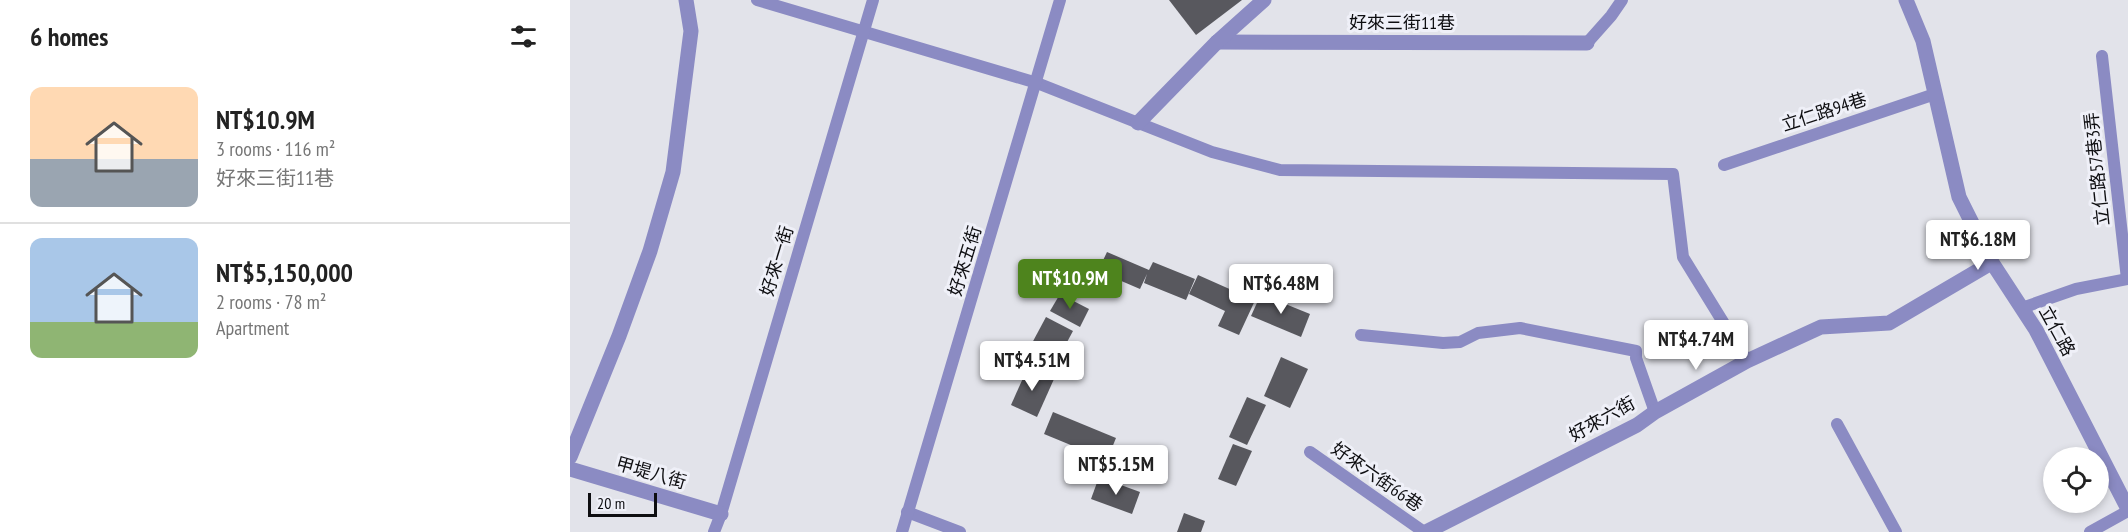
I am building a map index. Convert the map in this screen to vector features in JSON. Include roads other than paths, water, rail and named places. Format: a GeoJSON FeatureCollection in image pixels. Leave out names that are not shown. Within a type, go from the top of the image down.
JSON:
{"type":"FeatureCollection","features":[{"type":"Feature","properties":{"kind":"street"},"geometry":{"type":"LineString","coordinates":[[570,457],[623,326],[650,251],[673,172],[691,31],[686,0]]}},
{"type":"Feature","properties":{"kind":"street"},"geometry":{"type":"LineString","coordinates":[[1138,123],[1217,42],[1264,0]]}},
{"type":"Feature","properties":{"kind":"street","name":"立仁路"},"geometry":{"type":"LineString","coordinates":[[1906,0],[1923,41],[1959,197],[1991,261],[2036,330],[2128,509]]}},
{"type":"Feature","properties":{"kind":"street","name":"好來三街11巷"},"geometry":{"type":"LineString","coordinates":[[1217,42],[1587,43]]}},
{"type":"Feature","properties":{"kind":"street","name":"好來六街"},"geometry":{"type":"LineString","coordinates":[[1425,532],[1637,425],[1655,412],[1747,362],[1821,327],[1889,323],[1991,261]]}},
{"type":"Feature","properties":{"kind":"street","name":"甲堤八街"},"geometry":{"type":"LineString","coordinates":[[570,469],[721,514]]}},
{"type":"Feature","properties":{"kind":"lane"},"geometry":{"type":"LineString","coordinates":[[757,0],[1036,83],[1212,152],[1280,170],[1673,174],[1683,257],[1747,362]]}},
{"type":"Feature","properties":{"kind":"lane","name":"好來一街"},"geometry":{"type":"LineString","coordinates":[[714,532],[873,0]]}},
{"type":"Feature","properties":{"kind":"lane","name":"好來五街"},"geometry":{"type":"LineString","coordinates":[[902,532],[1060,0]]}},
{"type":"Feature","properties":{"kind":"lane"},"geometry":{"type":"LineString","coordinates":[[1587,43],[1622,0]]}},
{"type":"Feature","properties":{"kind":"lane","name":"立仁路57巷3弄"},"geometry":{"type":"LineString","coordinates":[[2102,56],[2127,279]]}},
{"type":"Feature","properties":{"kind":"lane","name":"立仁路94巷"},"geometry":{"type":"LineString","coordinates":[[1724,165],[1935,94]]}},
{"type":"Feature","properties":{"kind":"lane"},"geometry":{"type":"LineString","coordinates":[[2022,308],[2076,289],[2127,279]]}},
{"type":"Feature","properties":{"kind":"lane"},"geometry":{"type":"LineString","coordinates":[[1361,335],[1443,343],[1460,342],[1478,333],[1520,328],[1636,351],[1636,358],[1655,412]]}},
{"type":"Feature","properties":{"kind":"lane"},"geometry":{"type":"LineString","coordinates":[[1837,423],[1896,532]]}},
{"type":"Feature","properties":{"kind":"lane","name":"好來六街66巷"},"geometry":{"type":"LineString","coordinates":[[1310,452],[1425,532]]}},
{"type":"Feature","properties":{"kind":"lane"},"geometry":{"type":"LineString","coordinates":[[2090,532],[2128,509]]}},
{"type":"Feature","properties":{"kind":"lane"},"geometry":{"type":"LineString","coordinates":[[907,512],[960,532]]}}]}
